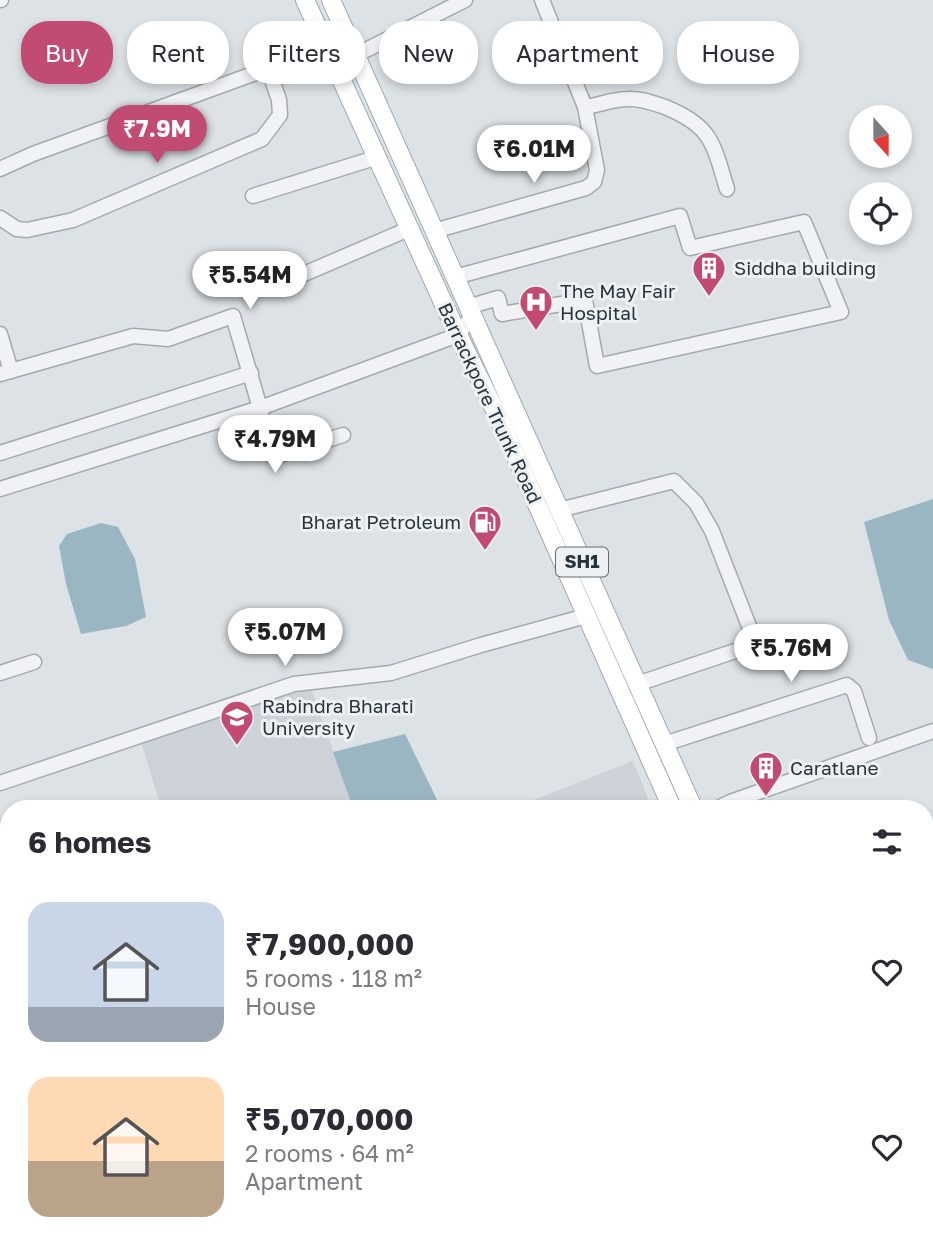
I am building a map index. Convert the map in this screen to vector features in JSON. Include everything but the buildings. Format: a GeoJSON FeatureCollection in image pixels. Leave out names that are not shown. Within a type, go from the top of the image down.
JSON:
{"type":"FeatureCollection","features":[{"type":"Feature","properties":{"kind":"main road","name":"Barrackpore Trunk Road"},"geometry":{"type":"LineString","coordinates":[[305,0],[315,21]]}},
{"type":"Feature","properties":{"kind":"main road","name":"Barrackpore Trunk Road"},"geometry":{"type":"LineString","coordinates":[[331,0],[341,21]]}},
{"type":"Feature","properties":{"kind":"main road","name":"Barrackpore Trunk Road"},"geometry":{"type":"LineString","coordinates":[[365,75],[689,800]]}},
{"type":"Feature","properties":{"kind":"main road","name":"Barrackpore Trunk Road"},"geometry":{"type":"LineString","coordinates":[[344,84],[458,335],[496,412],[668,800]]}},
{"type":"Feature","properties":{"kind":"street"},"geometry":{"type":"LineString","coordinates":[[365,50],[465,0]]}},
{"type":"Feature","properties":{"kind":"street"},"geometry":{"type":"LineString","coordinates":[[434,231],[586,188],[594,182],[597,170],[585,107],[542,0]]}},
{"type":"Feature","properties":{"kind":"street"},"geometry":{"type":"LineString","coordinates":[[0,169],[33,154],[243,77]]}},
{"type":"Feature","properties":{"kind":"street"},"geometry":{"type":"LineString","coordinates":[[0,218],[17,229],[27,230],[73,220],[262,139],[280,115],[274,84]]}},
{"type":"Feature","properties":{"kind":"street"},"geometry":{"type":"LineString","coordinates":[[585,107],[627,99],[643,100],[684,116],[705,131],[714,147],[727,188]]}},
{"type":"Feature","properties":{"kind":"street"},"geometry":{"type":"LineString","coordinates":[[253,196],[378,158]]}},
{"type":"Feature","properties":{"kind":"street"},"geometry":{"type":"LineString","coordinates":[[0,489],[260,408],[458,335],[470,311],[498,298],[502,314],[585,300],[597,366],[841,312],[804,222],[690,248],[680,216],[455,277]]}},
{"type":"Feature","properties":{"kind":"street"},"geometry":{"type":"LineString","coordinates":[[283,283],[411,228]]}},
{"type":"Feature","properties":{"kind":"street"},"geometry":{"type":"LineString","coordinates":[[0,334],[6,373],[133,336],[168,339],[233,316],[251,373],[269,452],[274,457],[343,435]]}},
{"type":"Feature","properties":{"kind":"street"},"geometry":{"type":"LineString","coordinates":[[0,453],[251,373]]}},
{"type":"Feature","properties":{"kind":"street"},"geometry":{"type":"LineString","coordinates":[[559,510],[674,481],[696,503],[712,531],[756,644]]}},
{"type":"Feature","properties":{"kind":"street"},"geometry":{"type":"LineString","coordinates":[[0,783],[294,684],[391,673],[586,616]]}},
{"type":"Feature","properties":{"kind":"street"},"geometry":{"type":"LineString","coordinates":[[637,684],[756,644],[827,634]]}},
{"type":"Feature","properties":{"kind":"street"},"geometry":{"type":"LineString","coordinates":[[0,673],[34,662]]}},
{"type":"Feature","properties":{"kind":"street"},"geometry":{"type":"LineString","coordinates":[[664,744],[847,685],[854,691],[869,738]]}},
{"type":"Feature","properties":{"kind":"street"},"geometry":{"type":"LineString","coordinates":[[736,800],[933,730]]}},
{"type":"Feature","properties":{"kind":"shaded area","name":"Rabindra Bharati University"},"geometry":{"type":"Polygon","coordinates":[[[310,685],[350,800],[159,800],[141,741],[310,685]]]}},
{"type":"Feature","properties":{"kind":"shaded area"},"geometry":{"type":"Polygon","coordinates":[[[633,761],[649,800],[533,800],[633,761]]]}},
{"type":"Feature","properties":{"kind":"water"},"geometry":{"type":"Polygon","coordinates":[[[933,499],[933,669],[908,660],[889,620],[864,522],[933,499]]]}},
{"type":"Feature","properties":{"kind":"water"},"geometry":{"type":"Polygon","coordinates":[[[101,523],[118,527],[135,559],[146,617],[126,626],[81,634],[66,584],[59,546],[67,534],[101,523]]]}},
{"type":"Feature","properties":{"kind":"water"},"geometry":{"type":"Polygon","coordinates":[[[405,734],[437,800],[350,800],[333,752],[405,734]]]}},
{"type":"Feature","properties":{"kind":"place","name":"Siddha building"},"geometry":{"type":"Point","coordinates":[709,298]}},
{"type":"Feature","properties":{"kind":"place","name":"The May Fair Hospital"},"geometry":{"type":"Point","coordinates":[536,332]}},
{"type":"Feature","properties":{"kind":"place","name":"Bharat Petroleum"},"geometry":{"type":"Point","coordinates":[485,552]}},
{"type":"Feature","properties":{"kind":"place","name":"Rabindra Bharati University"},"geometry":{"type":"Point","coordinates":[237,747]}},
{"type":"Feature","properties":{"kind":"place","name":"Caratlane"},"geometry":{"type":"Point","coordinates":[766,798]}}]}
